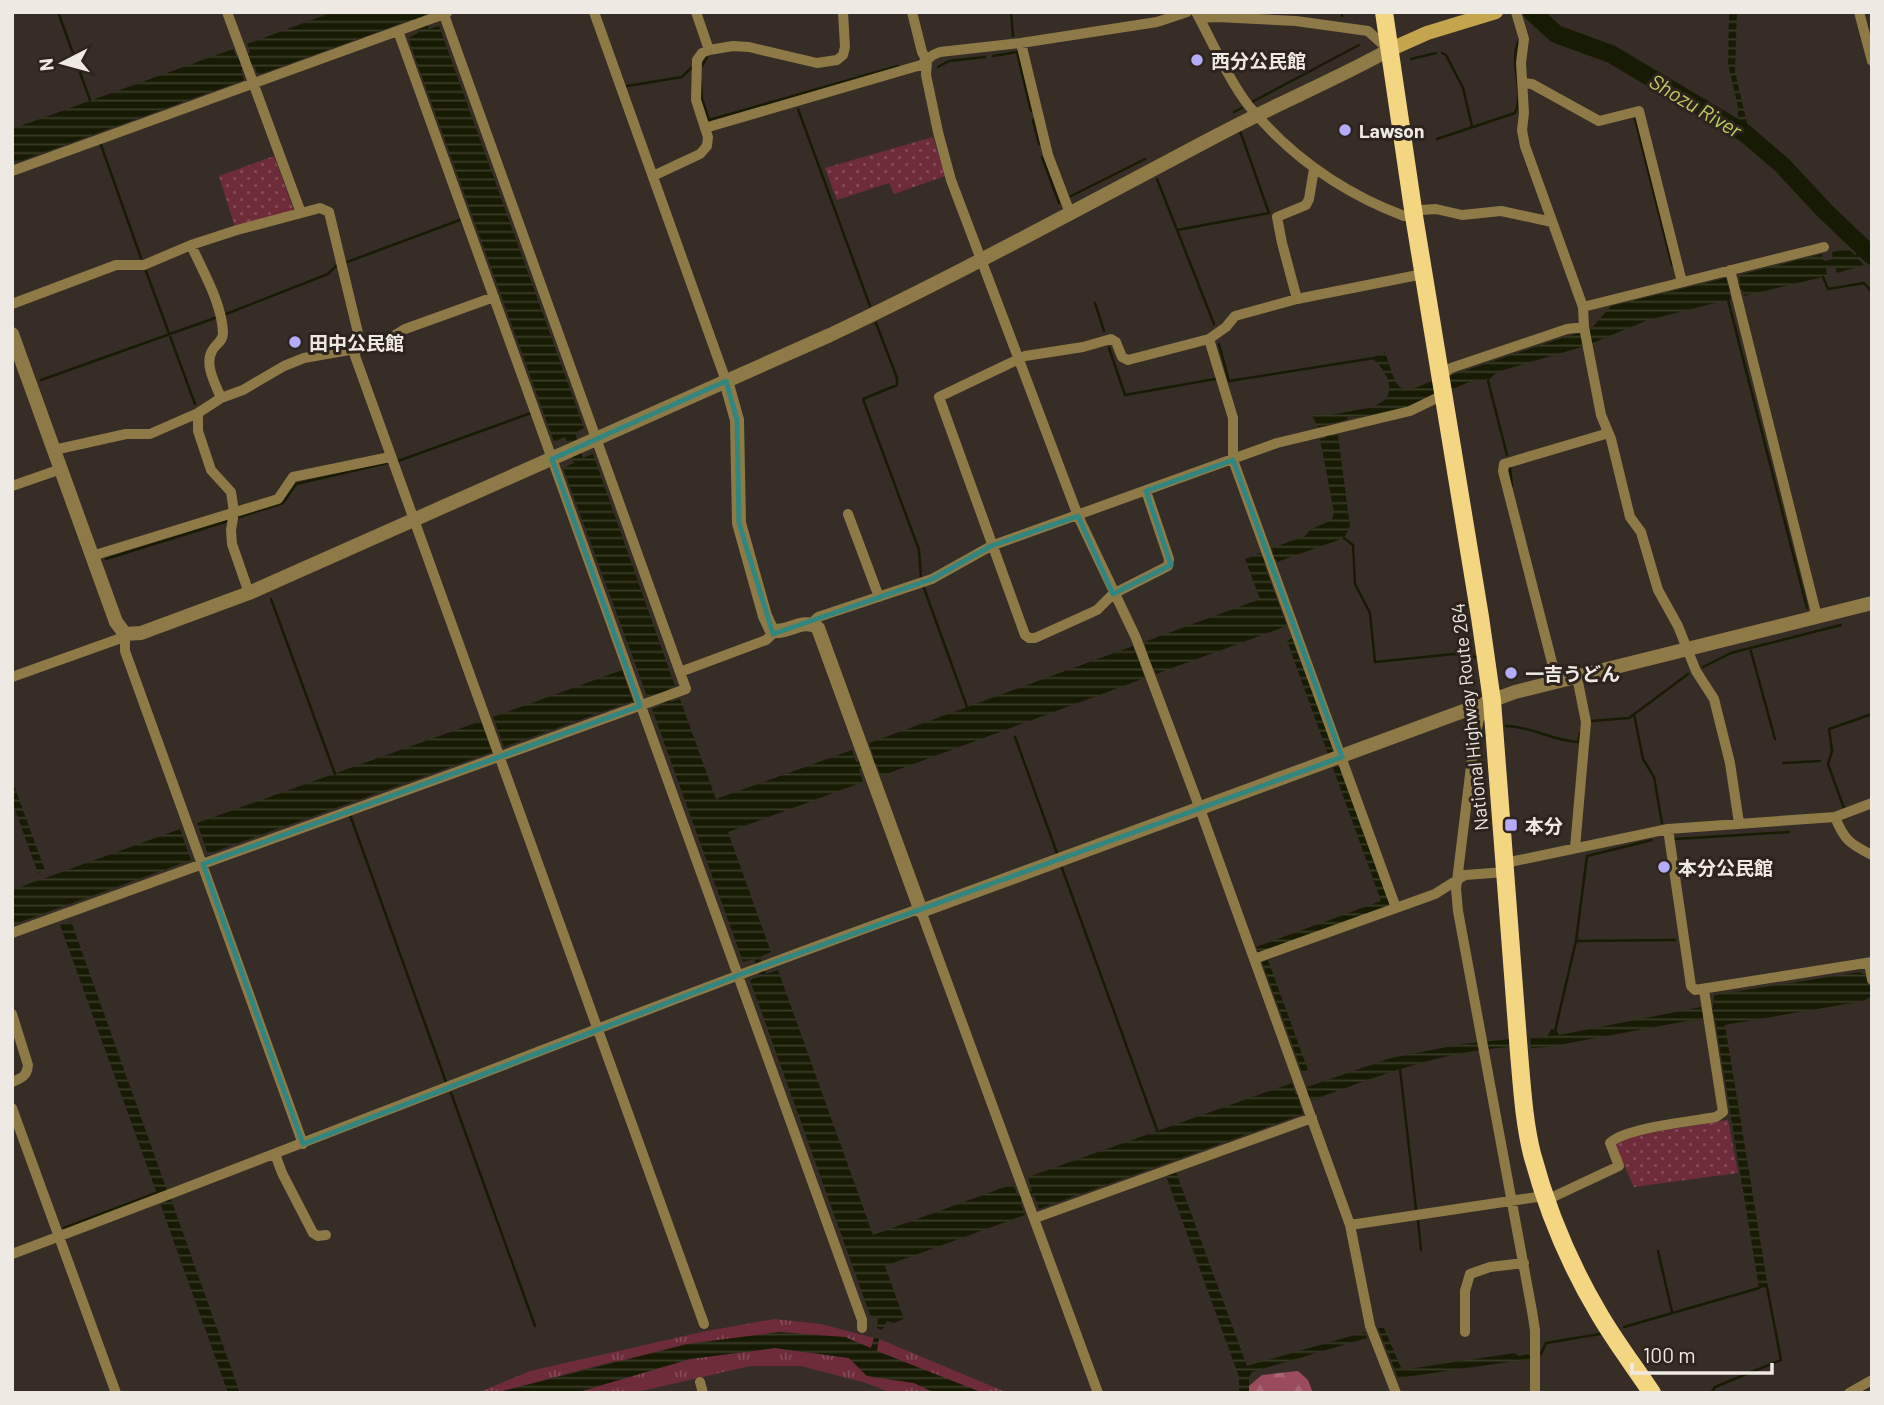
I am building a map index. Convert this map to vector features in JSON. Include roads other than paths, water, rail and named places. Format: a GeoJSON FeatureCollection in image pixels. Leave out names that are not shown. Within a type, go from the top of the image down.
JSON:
{"type":"FeatureCollection","features":[{"type":"Feature","properties":{"kind":"highway","name":"National Highway Route 264"},"geometry":{"type":"LineString","coordinates":[[1384,12],[1413,216],[1492,701],[1524,1109],[1532,1153],[1545,1198],[1576,1273],[1652,1393]]}},
{"type":"Feature","properties":{"kind":"main road"},"geometry":{"type":"LineString","coordinates":[[1389,50],[1427,33],[1496,12]]}},
{"type":"Feature","properties":{"kind":"street"},"geometry":{"type":"LineString","coordinates":[[227,12],[301,214]]}},
{"type":"Feature","properties":{"kind":"street"},"geometry":{"type":"LineString","coordinates":[[594,12],[726,381],[737,420],[739,523],[765,616],[771,629],[776,631]]}},
{"type":"Feature","properties":{"kind":"street"},"geometry":{"type":"LineString","coordinates":[[696,12],[709,50]]}},
{"type":"Feature","properties":{"kind":"street"},"geometry":{"type":"LineString","coordinates":[[653,176],[700,154],[707,146],[708,137],[696,100],[695,75],[697,60],[702,53],[749,47],[817,63],[837,60],[843,55],[845,47],[844,12]]}},
{"type":"Feature","properties":{"kind":"street"},"geometry":{"type":"LineString","coordinates":[[912,12],[922,52],[927,61],[926,75],[951,180],[1078,516],[1144,660],[1200,809],[1350,1225],[1370,1326],[1396,1393]]}},
{"type":"Feature","properties":{"kind":"street"},"geometry":{"type":"LineString","coordinates":[[705,128],[921,65],[940,52],[1021,43],[1157,22],[1187,12]]}},
{"type":"Feature","properties":{"kind":"street"},"geometry":{"type":"LineString","coordinates":[[1516,12],[1524,39],[1521,62],[1522,130],[1525,146],[1583,307],[1584,329],[1601,415],[1611,439],[1629,517],[1642,532],[1658,590],[1678,626],[1696,671],[1714,698],[1730,763],[1739,823]]}},
{"type":"Feature","properties":{"kind":"street"},"geometry":{"type":"LineString","coordinates":[[1859,12],[1872,61]]}},
{"type":"Feature","properties":{"kind":"street"},"geometry":{"type":"LineString","coordinates":[[12,171],[445,13],[686,689],[12,933]]}},
{"type":"Feature","properties":{"kind":"street"},"geometry":{"type":"LineString","coordinates":[[12,677],[124,635],[141,633],[249,593],[898,303],[1257,114],[1389,50],[1368,31],[1296,20],[1198,15]]}},
{"type":"Feature","properties":{"kind":"street"},"geometry":{"type":"LineString","coordinates":[[1198,15],[1248,105],[1287,146],[1314,169],[1352,194],[1404,216],[1413,216],[1421,210],[1436,209],[1462,215],[1501,211],[1552,222]]}},
{"type":"Feature","properties":{"kind":"street"},"geometry":{"type":"LineString","coordinates":[[398,31],[862,1320],[862,1328]]}},
{"type":"Feature","properties":{"kind":"street"},"geometry":{"type":"LineString","coordinates":[[1021,43],[1048,155],[1070,213]]}},
{"type":"Feature","properties":{"kind":"street"},"geometry":{"type":"LineString","coordinates":[[1523,83],[1532,84],[1599,121],[1639,111],[1682,282]]}},
{"type":"Feature","properties":{"kind":"street"},"geometry":{"type":"LineString","coordinates":[[1297,299],[1277,217],[1306,205],[1314,169]]}},
{"type":"Feature","properties":{"kind":"street"},"geometry":{"type":"LineString","coordinates":[[12,304],[116,265],[144,265],[191,245],[320,208],[329,212],[358,333],[355,356],[704,1324]]}},
{"type":"Feature","properties":{"kind":"street"},"geometry":{"type":"LineString","coordinates":[[191,245],[217,304],[223,334],[222,340],[212,350],[209,365],[221,398]]}},
{"type":"Feature","properties":{"kind":"street"},"geometry":{"type":"LineString","coordinates":[[1583,307],[1824,247]]}},
{"type":"Feature","properties":{"kind":"street"},"geometry":{"type":"LineString","coordinates":[[1731,270],[1817,617]]}},
{"type":"Feature","properties":{"kind":"street"},"geometry":{"type":"LineString","coordinates":[[1146,491],[1169,559],[1168,566],[1113,593],[1097,610],[1035,638],[1029,638],[1025,635],[991,546],[939,397],[1017,359],[1111,339],[1116,342],[1122,357],[1128,360],[1209,339],[1226,327],[1235,316],[1297,299],[1423,274]]}},
{"type":"Feature","properties":{"kind":"street"},"geometry":{"type":"LineString","coordinates":[[54,450],[126,434],[150,434],[198,413],[221,398],[243,390],[304,358],[390,338],[405,329],[494,297]]}},
{"type":"Feature","properties":{"kind":"street"},"geometry":{"type":"LineString","coordinates":[[1440,376],[1451,368],[1567,330],[1584,329]]}},
{"type":"Feature","properties":{"kind":"street"},"geometry":{"type":"LineString","coordinates":[[12,334],[116,622],[124,635],[125,651],[303,1144]]}},
{"type":"Feature","properties":{"kind":"street"},"geometry":{"type":"LineString","coordinates":[[1209,339],[1233,418],[1233,460],[1396,908]]}},
{"type":"Feature","properties":{"kind":"street"},"geometry":{"type":"LineString","coordinates":[[680,672],[766,640],[776,631],[812,623],[818,617],[932,579],[991,546],[1277,443],[1410,411],[1443,395]]}},
{"type":"Feature","properties":{"kind":"street"},"geometry":{"type":"LineString","coordinates":[[198,413],[198,431],[211,470],[231,492],[234,512],[232,544],[249,593]]}},
{"type":"Feature","properties":{"kind":"street"},"geometry":{"type":"LineString","coordinates":[[1557,682],[1503,471],[1504,464],[1607,432]]}},
{"type":"Feature","properties":{"kind":"street"},"geometry":{"type":"LineString","coordinates":[[92,556],[278,499],[293,477],[390,457]]}},
{"type":"Feature","properties":{"kind":"street"},"geometry":{"type":"LineString","coordinates":[[12,486],[61,469]]}},
{"type":"Feature","properties":{"kind":"street"},"geometry":{"type":"LineString","coordinates":[[848,514],[878,597]]}},
{"type":"Feature","properties":{"kind":"street"},"geometry":{"type":"LineString","coordinates":[[12,1254],[738,975],[914,911],[921,911],[1492,701],[1557,682],[1872,603]]}},
{"type":"Feature","properties":{"kind":"street"},"geometry":{"type":"LineString","coordinates":[[812,623],[818,628],[1098,1393]]}},
{"type":"Feature","properties":{"kind":"street"},"geometry":{"type":"LineString","coordinates":[[1575,848],[1586,722],[1577,677]]}},
{"type":"Feature","properties":{"kind":"street"},"geometry":{"type":"LineString","coordinates":[[1492,701],[1479,719],[1474,742],[1457,880],[1458,911],[1535,1330],[1535,1393]]}},
{"type":"Feature","properties":{"kind":"street"},"geometry":{"type":"LineString","coordinates":[[1254,959],[1435,894],[1465,875],[1668,829],[1835,817],[1872,803]]}},
{"type":"Feature","properties":{"kind":"street"},"geometry":{"type":"LineString","coordinates":[[1835,817],[1841,833],[1850,844],[1872,855]]}},
{"type":"Feature","properties":{"kind":"street"},"geometry":{"type":"LineString","coordinates":[[1668,829],[1691,986],[1695,990],[1871,969]]}},
{"type":"Feature","properties":{"kind":"street"},"geometry":{"type":"LineString","coordinates":[[1350,1225],[1513,1200],[1545,1198],[1566,1192],[1619,1166],[1610,1143],[1613,1139],[1631,1132],[1716,1117],[1723,1112],[1704,990]]}},
{"type":"Feature","properties":{"kind":"street"},"geometry":{"type":"LineString","coordinates":[[12,1014],[28,1065],[27,1073],[12,1082]]}},
{"type":"Feature","properties":{"kind":"street"},"geometry":{"type":"LineString","coordinates":[[12,1108],[116,1393]]}},
{"type":"Feature","properties":{"kind":"street"},"geometry":{"type":"LineString","coordinates":[[1035,1218],[1312,1118]]}},
{"type":"Feature","properties":{"kind":"street"},"geometry":{"type":"LineString","coordinates":[[275,1154],[313,1233],[318,1236],[326,1235]]}},
{"type":"Feature","properties":{"kind":"street"},"geometry":{"type":"LineString","coordinates":[[1465,1332],[1465,1291],[1470,1274],[1490,1267],[1524,1263]]}},
{"type":"Feature","properties":{"kind":"street"},"geometry":{"type":"LineString","coordinates":[[1849,1393],[1872,1380]]}},
{"type":"Feature","properties":{"kind":"waterway"},"geometry":{"type":"LineString","coordinates":[[58,12],[90,100]]}},
{"type":"Feature","properties":{"kind":"waterway"},"geometry":{"type":"LineString","coordinates":[[1011,12],[1013,36]]}},
{"type":"Feature","properties":{"kind":"waterway","name":"Shozu River"},"geometry":{"type":"LineString","coordinates":[[1532,12],[1556,34],[1611,54],[1746,134],[1782,165],[1872,256]]}},
{"type":"Feature","properties":{"kind":"waterway"},"geometry":{"type":"LineString","coordinates":[[1437,139],[1515,113],[1518,105],[1515,60],[1518,42]]}},
{"type":"Feature","properties":{"kind":"waterway"},"geometry":{"type":"LineString","coordinates":[[1252,102],[1359,45]]}},
{"type":"Feature","properties":{"kind":"waterway"},"geometry":{"type":"LineString","coordinates":[[993,56],[1017,52],[1031,111]]}},
{"type":"Feature","properties":{"kind":"waterway"},"geometry":{"type":"LineString","coordinates":[[1411,59],[1436,53]]}},
{"type":"Feature","properties":{"kind":"waterway"},"geometry":{"type":"LineString","coordinates":[[1442,53],[1446,55],[1463,88],[1472,126]]}},
{"type":"Feature","properties":{"kind":"waterway"},"geometry":{"type":"LineString","coordinates":[[702,66],[707,57]]}},
{"type":"Feature","properties":{"kind":"waterway"},"geometry":{"type":"LineString","coordinates":[[938,67],[949,61],[985,57]]}},
{"type":"Feature","properties":{"kind":"waterway"},"geometry":{"type":"LineString","coordinates":[[701,82],[702,99],[709,120],[898,66]]}},
{"type":"Feature","properties":{"kind":"waterway"},"geometry":{"type":"LineString","coordinates":[[627,86],[682,77],[692,67]]}},
{"type":"Feature","properties":{"kind":"waterway"},"geometry":{"type":"LineString","coordinates":[[1234,112],[1242,108]]}},
{"type":"Feature","properties":{"kind":"waterway"},"geometry":{"type":"LineString","coordinates":[[798,109],[870,306]]}},
{"type":"Feature","properties":{"kind":"waterway"},"geometry":{"type":"LineString","coordinates":[[1635,119],[1672,265]]}},
{"type":"Feature","properties":{"kind":"waterway"},"geometry":{"type":"LineString","coordinates":[[1033,120],[1039,144]]}},
{"type":"Feature","properties":{"kind":"waterway"},"geometry":{"type":"LineString","coordinates":[[1177,230],[1269,213],[1240,131]]}},
{"type":"Feature","properties":{"kind":"waterway"},"geometry":{"type":"LineString","coordinates":[[101,145],[141,258]]}},
{"type":"Feature","properties":{"kind":"waterway"},"geometry":{"type":"LineString","coordinates":[[1042,157],[1059,203]]}},
{"type":"Feature","properties":{"kind":"waterway"},"geometry":{"type":"LineString","coordinates":[[1071,196],[1145,159]]}},
{"type":"Feature","properties":{"kind":"waterway"},"geometry":{"type":"LineString","coordinates":[[1157,179],[1214,324]]}},
{"type":"Feature","properties":{"kind":"waterway"},"geometry":{"type":"LineString","coordinates":[[347,262],[460,220]]}},
{"type":"Feature","properties":{"kind":"waterway"},"geometry":{"type":"LineString","coordinates":[[1856,256],[1868,253]]}},
{"type":"Feature","properties":{"kind":"waterway"},"geometry":{"type":"LineString","coordinates":[[226,314],[328,274],[337,265]]}},
{"type":"Feature","properties":{"kind":"waterway"},"geometry":{"type":"LineString","coordinates":[[146,271],[195,404]]}},
{"type":"Feature","properties":{"kind":"waterway"},"geometry":{"type":"LineString","coordinates":[[1823,277],[1828,289],[1864,283],[1872,292]]}},
{"type":"Feature","properties":{"kind":"waterway"},"geometry":{"type":"LineString","coordinates":[[1728,300],[1807,608]]}},
{"type":"Feature","properties":{"kind":"waterway"},"geometry":{"type":"LineString","coordinates":[[1095,303],[1104,331]]}},
{"type":"Feature","properties":{"kind":"waterway"},"geometry":{"type":"LineString","coordinates":[[41,380],[215,318]]}},
{"type":"Feature","properties":{"kind":"waterway"},"geometry":{"type":"LineString","coordinates":[[876,323],[897,378],[897,385],[863,399],[919,550],[921,578]]}},
{"type":"Feature","properties":{"kind":"waterway"},"geometry":{"type":"LineString","coordinates":[[1219,344],[1229,381],[1374,358]]}},
{"type":"Feature","properties":{"kind":"waterway"},"geometry":{"type":"LineString","coordinates":[[1109,348],[1125,395],[1215,379]]}},
{"type":"Feature","properties":{"kind":"waterway"},"geometry":{"type":"LineString","coordinates":[[1488,381],[1507,455]]}},
{"type":"Feature","properties":{"kind":"waterway"},"geometry":{"type":"LineString","coordinates":[[398,461],[531,413]]}},
{"type":"Feature","properties":{"kind":"waterway"},"geometry":{"type":"LineString","coordinates":[[239,517],[283,503],[296,484],[387,463]]}},
{"type":"Feature","properties":{"kind":"waterway"},"geometry":{"type":"LineString","coordinates":[[1510,467],[1512,486]]}},
{"type":"Feature","properties":{"kind":"waterway"},"geometry":{"type":"LineString","coordinates":[[106,559],[228,521]]}},
{"type":"Feature","properties":{"kind":"waterway"},"geometry":{"type":"LineString","coordinates":[[1344,538],[1353,545],[1355,584],[1370,613],[1375,662],[1454,654],[1476,657]]}},
{"type":"Feature","properties":{"kind":"waterway"},"geometry":{"type":"LineString","coordinates":[[924,588],[967,707]]}},
{"type":"Feature","properties":{"kind":"waterway"},"geometry":{"type":"LineString","coordinates":[[271,599],[335,774]]}},
{"type":"Feature","properties":{"kind":"waterway"},"geometry":{"type":"LineString","coordinates":[[1703,667],[1731,653],[1841,625]]}},
{"type":"Feature","properties":{"kind":"waterway"},"geometry":{"type":"LineString","coordinates":[[1750,648],[1775,739]]}},
{"type":"Feature","properties":{"kind":"waterway"},"geometry":{"type":"LineString","coordinates":[[1591,721],[1629,718],[1688,674]]}},
{"type":"Feature","properties":{"kind":"waterway"},"geometry":{"type":"LineString","coordinates":[[1634,714],[1643,759],[1654,777],[1662,823]]}},
{"type":"Feature","properties":{"kind":"waterway"},"geometry":{"type":"LineString","coordinates":[[1845,811],[1828,764],[1832,751],[1829,729],[1872,714]]}},
{"type":"Feature","properties":{"kind":"waterway"},"geometry":{"type":"LineString","coordinates":[[1506,726],[1578,742],[1580,733]]}},
{"type":"Feature","properties":{"kind":"waterway"},"geometry":{"type":"LineString","coordinates":[[1015,737],[1057,853]]}},
{"type":"Feature","properties":{"kind":"waterway"},"geometry":{"type":"LineString","coordinates":[[1783,763],[1820,761]]}},
{"type":"Feature","properties":{"kind":"waterway"},"geometry":{"type":"LineString","coordinates":[[350,815],[446,1082]]}},
{"type":"Feature","properties":{"kind":"waterway"},"geometry":{"type":"LineString","coordinates":[[1675,839],[1789,832]]}},
{"type":"Feature","properties":{"kind":"waterway"},"geometry":{"type":"LineString","coordinates":[[1555,1031],[1576,941],[1587,856],[1652,840]]}},
{"type":"Feature","properties":{"kind":"waterway"},"geometry":{"type":"LineString","coordinates":[[1062,868],[1157,1130]]}},
{"type":"Feature","properties":{"kind":"waterway"},"geometry":{"type":"LineString","coordinates":[[1577,941],[1675,940]]}},
{"type":"Feature","properties":{"kind":"waterway"},"geometry":{"type":"LineString","coordinates":[[1400,1069],[1416,1209]]}},
{"type":"Feature","properties":{"kind":"waterway"},"geometry":{"type":"LineString","coordinates":[[451,1093],[535,1326]]}},
{"type":"Feature","properties":{"kind":"waterway"},"geometry":{"type":"LineString","coordinates":[[64,1228],[156,1193]]}},
{"type":"Feature","properties":{"kind":"waterway"},"geometry":{"type":"LineString","coordinates":[[1418,1220],[1421,1250]]}},
{"type":"Feature","properties":{"kind":"waterway"},"geometry":{"type":"LineString","coordinates":[[1658,1251],[1672,1312]]}},
{"type":"Feature","properties":{"kind":"waterway"},"geometry":{"type":"LineString","coordinates":[[1711,1393],[1715,1387],[1781,1360],[1767,1287]]}},
{"type":"Feature","properties":{"kind":"waterway"},"geometry":{"type":"LineString","coordinates":[[1624,1327],[1759,1288]]}},
{"type":"Feature","properties":{"kind":"waterway"},"geometry":{"type":"LineString","coordinates":[[1541,1354],[1546,1343],[1600,1334]]}},
{"type":"Feature","properties":{"kind":"place","name":"西分公民館"},"geometry":{"type":"Point","coordinates":[1197,60]}},
{"type":"Feature","properties":{"kind":"place","name":"Lawson"},"geometry":{"type":"Point","coordinates":[1345,130]}},
{"type":"Feature","properties":{"kind":"place","name":"田中公民館"},"geometry":{"type":"Point","coordinates":[295,342]}},
{"type":"Feature","properties":{"kind":"place","name":"一吉うどん"},"geometry":{"type":"Point","coordinates":[1511,673]}},
{"type":"Feature","properties":{"kind":"place","name":"本分"},"geometry":{"type":"Point","coordinates":[1511,825]}},
{"type":"Feature","properties":{"kind":"place","name":"本分公民館"},"geometry":{"type":"Point","coordinates":[1664,867]}}]}
